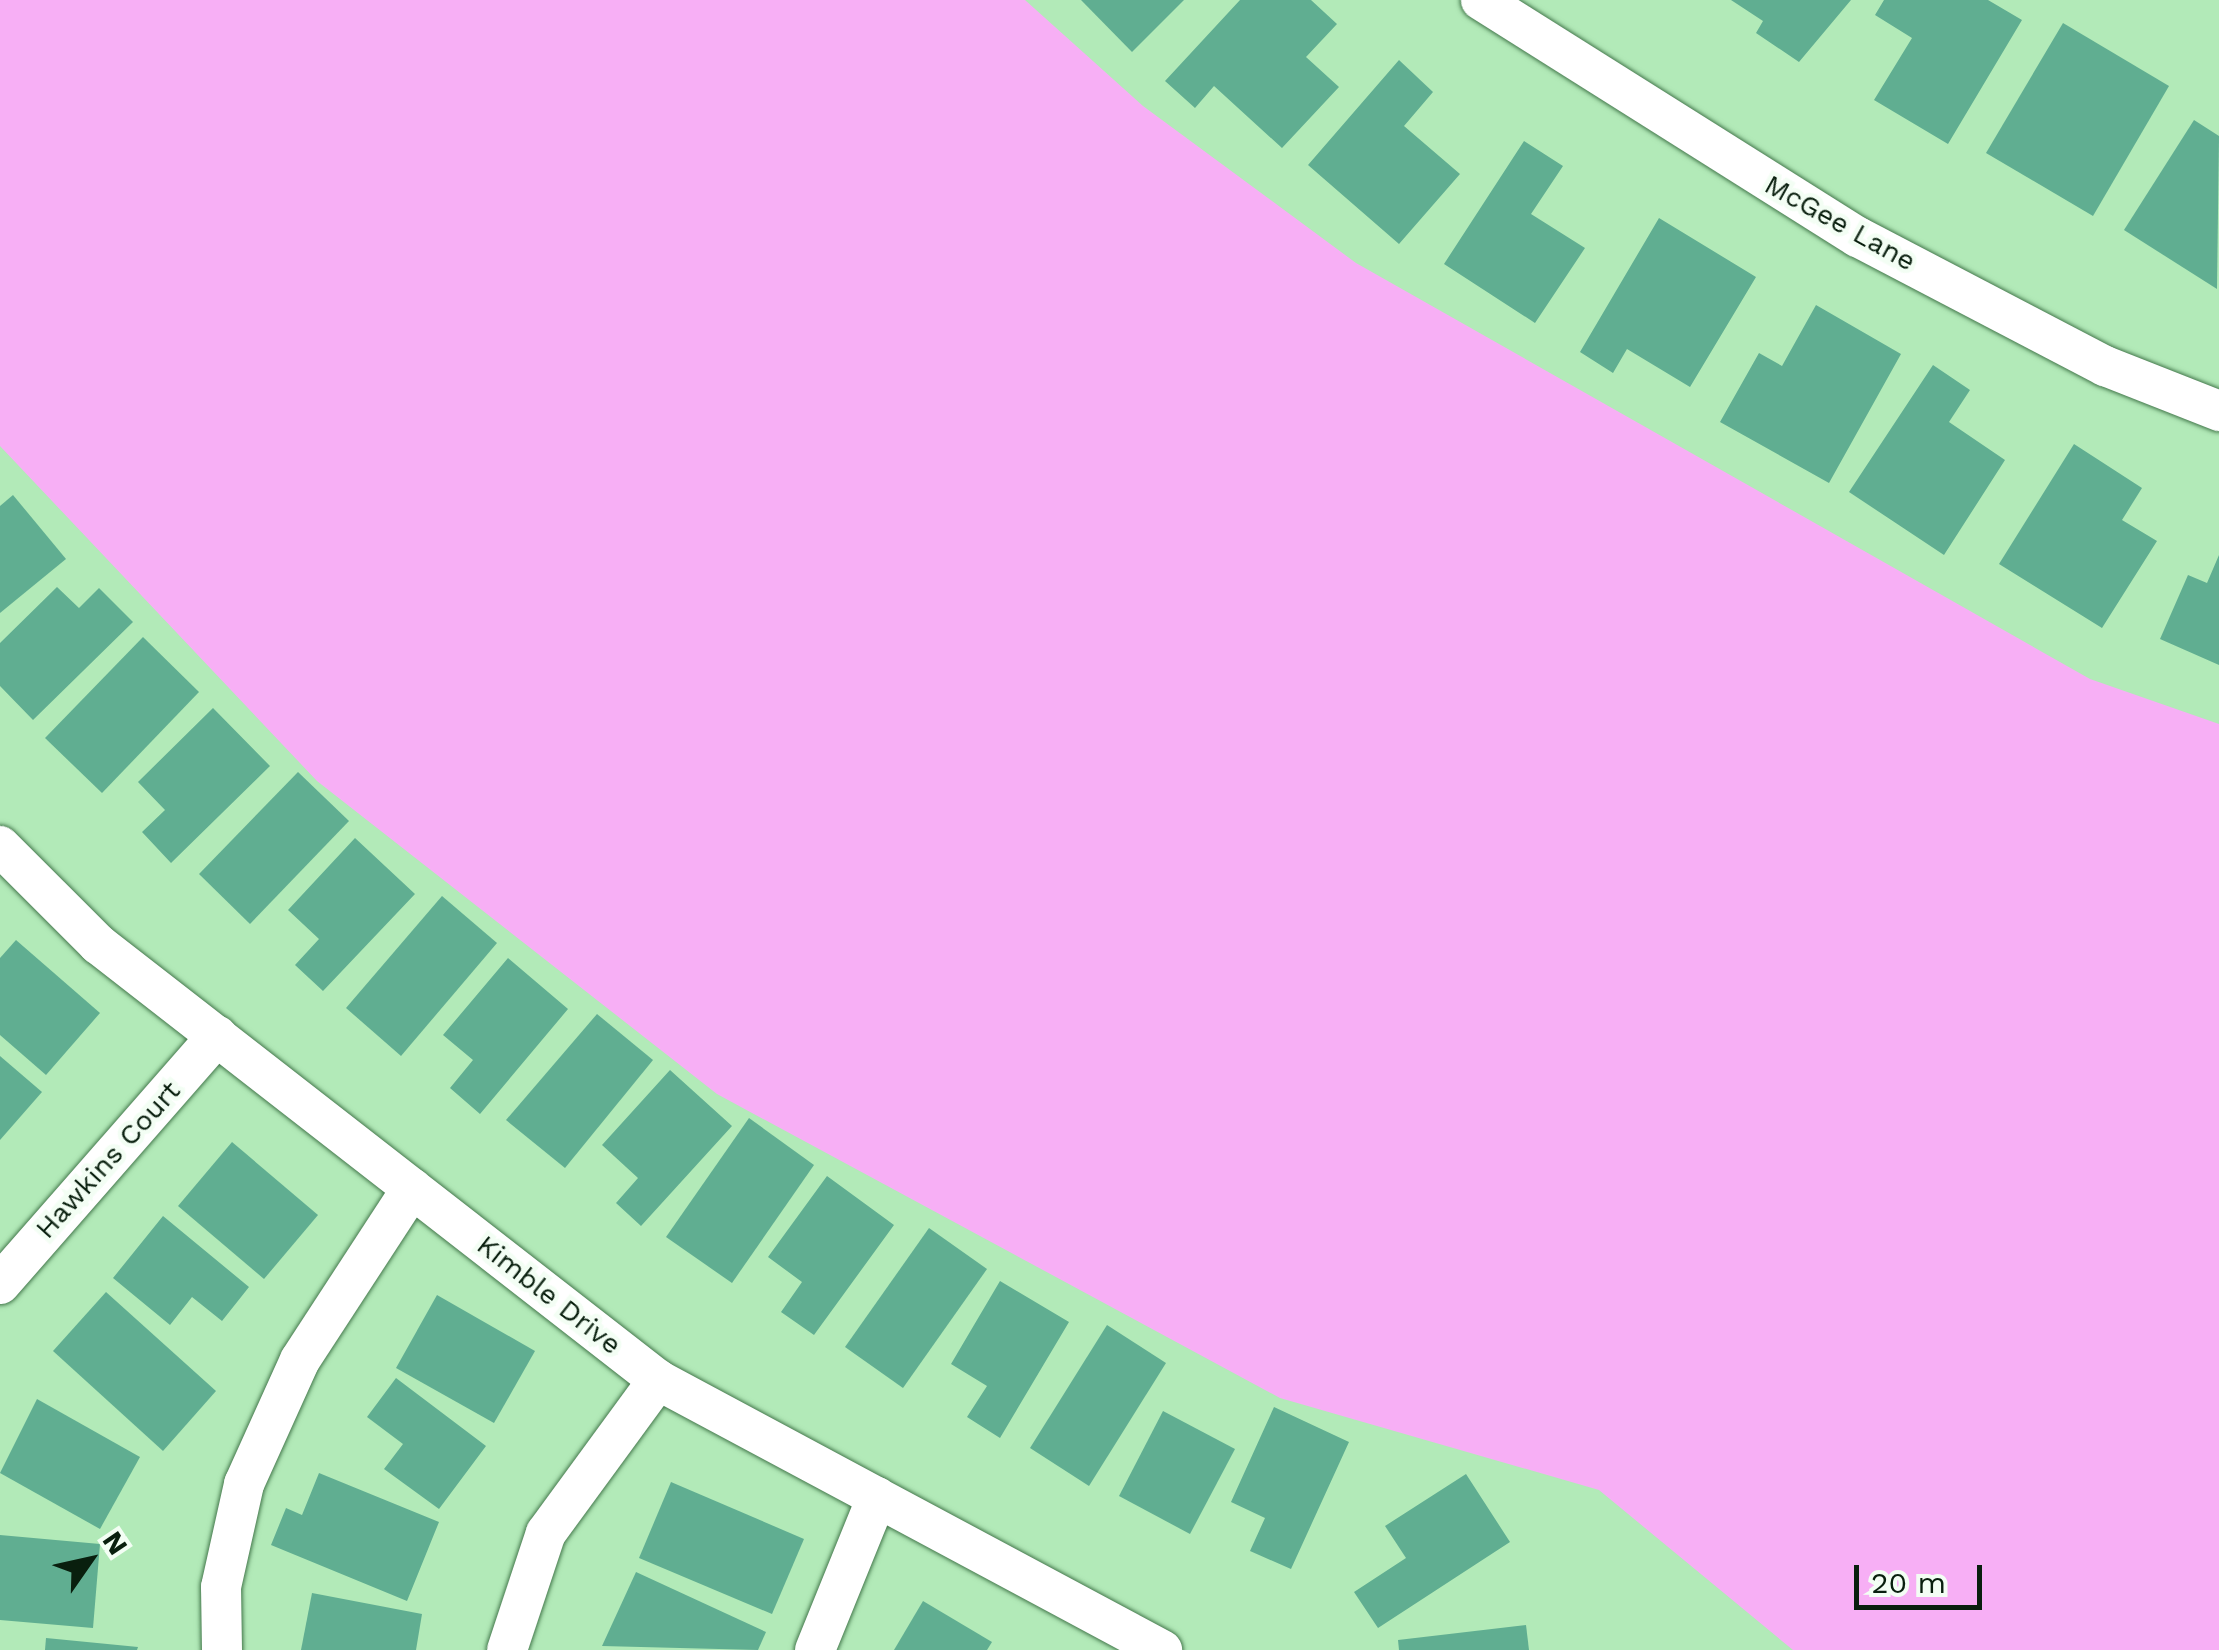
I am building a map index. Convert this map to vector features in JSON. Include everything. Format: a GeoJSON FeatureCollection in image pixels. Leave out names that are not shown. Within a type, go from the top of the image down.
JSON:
{"type":"FeatureCollection","features":[{"type":"Feature","properties":{"kind":"street","name":"McGee Lane"},"geometry":{"type":"LineString","coordinates":[[1481,0],[1858,238],[2105,366],[2219,411]]}},
{"type":"Feature","properties":{"kind":"street","name":"Kimble Drive"},"geometry":{"type":"LineString","coordinates":[[1,851],[98,944],[658,1380],[1162,1650]]}},
{"type":"Feature","properties":{"kind":"street","name":"Hawkins Court"},"geometry":{"type":"LineString","coordinates":[[0,1284],[217,1036]]}},
{"type":"Feature","properties":{"kind":"street"},"geometry":{"type":"LineString","coordinates":[[222,1650],[221,1587],[244,1484],[300,1360],[412,1188]]}},
{"type":"Feature","properties":{"kind":"street"},"geometry":{"type":"LineString","coordinates":[[506,1650],[546,1533],[658,1380]]}},
{"type":"Feature","properties":{"kind":"street"},"geometry":{"type":"LineString","coordinates":[[815,1650],[877,1497]]}},
{"type":"Feature","properties":{"kind":"shaded area"},"geometry":{"type":"Polygon","coordinates":[[[0,0],[1025,0],[1143,106],[1356,263],[2090,679],[2219,724],[2219,1650],[1793,1650],[1599,1490],[1280,1398],[717,1094],[317,781],[0,446],[0,0]]]}},
{"type":"Feature","properties":{"kind":"building"},"geometry":{"type":"Polygon","coordinates":[[[1081,0],[1184,0],[1132,52],[1081,0]]]}},
{"type":"Feature","properties":{"kind":"building"},"geometry":{"type":"Polygon","coordinates":[[[1240,0],[1311,0],[1337,24],[1306,57],[1339,87],[1282,148],[1214,86],[1195,108],[1165,81],[1240,0]]]}},
{"type":"Feature","properties":{"kind":"building"},"geometry":{"type":"Polygon","coordinates":[[[1731,0],[1851,0],[1799,62],[1756,33],[1763,21],[1731,0]]]}},
{"type":"Feature","properties":{"kind":"building"},"geometry":{"type":"Polygon","coordinates":[[[1884,0],[1988,0],[2022,20],[1948,144],[1874,100],[1912,38],[1875,15],[1884,0]]]}},
{"type":"Feature","properties":{"kind":"building"},"geometry":{"type":"Polygon","coordinates":[[[2063,23],[2169,86],[2093,216],[1986,153],[2063,23]]]}},
{"type":"Feature","properties":{"kind":"building"},"geometry":{"type":"Polygon","coordinates":[[[1399,60],[1433,92],[1404,126],[1460,174],[1399,244],[1308,165],[1399,60]]]}},
{"type":"Feature","properties":{"kind":"building"},"geometry":{"type":"Polygon","coordinates":[[[2194,120],[2219,136],[2217,289],[2124,230],[2194,120]]]}},
{"type":"Feature","properties":{"kind":"building"},"geometry":{"type":"Polygon","coordinates":[[[1524,141],[1563,166],[1531,214],[1585,248],[1535,323],[1444,264],[1524,141]]]}},
{"type":"Feature","properties":{"kind":"building"},"geometry":{"type":"Polygon","coordinates":[[[1659,218],[1756,277],[1690,387],[1627,349],[1613,373],[1580,352],[1659,218]]]}},
{"type":"Feature","properties":{"kind":"building"},"geometry":{"type":"Polygon","coordinates":[[[1816,305],[1901,354],[1829,483],[1720,422],[1759,353],[1782,366],[1816,305]]]}},
{"type":"Feature","properties":{"kind":"building"},"geometry":{"type":"Polygon","coordinates":[[[1933,365],[1970,390],[1949,422],[2005,460],[1944,555],[1849,492],[1933,365]]]}},
{"type":"Feature","properties":{"kind":"building"},"geometry":{"type":"Polygon","coordinates":[[[2074,444],[2142,488],[2122,520],[2157,541],[2102,628],[1999,564],[2074,444]]]}},
{"type":"Feature","properties":{"kind":"building"},"geometry":{"type":"Polygon","coordinates":[[[13,495],[66,559],[0,613],[0,506],[13,495]]]}},
{"type":"Feature","properties":{"kind":"building"},"geometry":{"type":"Polygon","coordinates":[[[2219,555],[2219,665],[2160,639],[2188,575],[2207,583],[2219,555]]]}},
{"type":"Feature","properties":{"kind":"building"},"geometry":{"type":"Polygon","coordinates":[[[57,587],[79,608],[99,588],[133,622],[33,720],[0,686],[0,643],[57,587]]]}},
{"type":"Feature","properties":{"kind":"building"},"geometry":{"type":"Polygon","coordinates":[[[143,637],[199,692],[102,793],[45,738],[143,637]]]}},
{"type":"Feature","properties":{"kind":"building"},"geometry":{"type":"Polygon","coordinates":[[[213,708],[270,766],[171,863],[142,832],[165,810],[138,782],[213,708]]]}},
{"type":"Feature","properties":{"kind":"building"},"geometry":{"type":"Polygon","coordinates":[[[298,772],[349,821],[250,924],[199,874],[298,772]]]}},
{"type":"Feature","properties":{"kind":"building"},"geometry":{"type":"Polygon","coordinates":[[[355,838],[415,894],[323,991],[295,965],[319,939],[288,910],[355,838]]]}},
{"type":"Feature","properties":{"kind":"building"},"geometry":{"type":"Polygon","coordinates":[[[442,896],[497,943],[401,1056],[346,1008],[442,896]]]}},
{"type":"Feature","properties":{"kind":"building"},"geometry":{"type":"Polygon","coordinates":[[[16,940],[100,1013],[46,1075],[0,1035],[0,958],[16,940]]]}},
{"type":"Feature","properties":{"kind":"building"},"geometry":{"type":"Polygon","coordinates":[[[508,958],[568,1009],[480,1114],[450,1088],[473,1060],[443,1035],[508,958]]]}},
{"type":"Feature","properties":{"kind":"building"},"geometry":{"type":"Polygon","coordinates":[[[597,1014],[653,1060],[565,1168],[506,1120],[597,1014]]]}},
{"type":"Feature","properties":{"kind":"building"},"geometry":{"type":"Polygon","coordinates":[[[0,1056],[42,1092],[0,1140],[0,1056]]]}},
{"type":"Feature","properties":{"kind":"building"},"geometry":{"type":"Polygon","coordinates":[[[670,1070],[732,1126],[641,1226],[616,1203],[638,1178],[602,1145],[670,1070]]]}},
{"type":"Feature","properties":{"kind":"building"},"geometry":{"type":"Polygon","coordinates":[[[749,1118],[814,1165],[732,1283],[666,1237],[749,1118]]]}},
{"type":"Feature","properties":{"kind":"building"},"geometry":{"type":"Polygon","coordinates":[[[232,1142],[318,1215],[264,1279],[178,1206],[232,1142]]]}},
{"type":"Feature","properties":{"kind":"building"},"geometry":{"type":"Polygon","coordinates":[[[827,1176],[894,1225],[814,1335],[781,1312],[802,1282],[768,1257],[827,1176]]]}},
{"type":"Feature","properties":{"kind":"building"},"geometry":{"type":"Polygon","coordinates":[[[163,1216],[249,1287],[222,1321],[192,1297],[170,1325],[113,1278],[163,1216]]]}},
{"type":"Feature","properties":{"kind":"building"},"geometry":{"type":"Polygon","coordinates":[[[929,1228],[987,1269],[903,1388],[845,1347],[929,1228]]]}},
{"type":"Feature","properties":{"kind":"building"},"geometry":{"type":"Polygon","coordinates":[[[1000,1281],[1069,1322],[1000,1438],[967,1417],[987,1386],[951,1364],[1000,1281]]]}},
{"type":"Feature","properties":{"kind":"building"},"geometry":{"type":"Polygon","coordinates":[[[106,1292],[216,1391],[163,1451],[53,1351],[106,1292]]]}},
{"type":"Feature","properties":{"kind":"building"},"geometry":{"type":"Polygon","coordinates":[[[437,1295],[535,1351],[494,1423],[396,1368],[437,1295]]]}},
{"type":"Feature","properties":{"kind":"building"},"geometry":{"type":"Polygon","coordinates":[[[1107,1325],[1166,1363],[1089,1486],[1030,1448],[1107,1325]]]}},
{"type":"Feature","properties":{"kind":"building"},"geometry":{"type":"Polygon","coordinates":[[[396,1378],[486,1446],[439,1509],[384,1469],[403,1444],[367,1417],[396,1378]]]}},
{"type":"Feature","properties":{"kind":"building"},"geometry":{"type":"Polygon","coordinates":[[[37,1399],[140,1457],[100,1529],[0,1473],[37,1399]]]}},
{"type":"Feature","properties":{"kind":"building"},"geometry":{"type":"Polygon","coordinates":[[[1274,1407],[1349,1442],[1291,1569],[1250,1551],[1265,1518],[1231,1502],[1274,1407]]]}},
{"type":"Feature","properties":{"kind":"building"},"geometry":{"type":"Polygon","coordinates":[[[1163,1411],[1235,1449],[1190,1534],[1119,1496],[1163,1411]]]}},
{"type":"Feature","properties":{"kind":"building"},"geometry":{"type":"Polygon","coordinates":[[[319,1473],[439,1522],[407,1601],[271,1545],[286,1508],[302,1515],[319,1473]]]}},
{"type":"Feature","properties":{"kind":"building"},"geometry":{"type":"Polygon","coordinates":[[[1466,1474],[1510,1542],[1378,1628],[1354,1592],[1406,1558],[1385,1526],[1466,1474]]]}},
{"type":"Feature","properties":{"kind":"building"},"geometry":{"type":"Polygon","coordinates":[[[671,1482],[804,1539],[772,1614],[639,1558],[671,1482]]]}},
{"type":"Feature","properties":{"kind":"building"},"geometry":{"type":"Polygon","coordinates":[[[0,1535],[100,1544],[93,1628],[0,1620],[0,1535]]]}},
{"type":"Feature","properties":{"kind":"building"},"geometry":{"type":"Polygon","coordinates":[[[636,1572],[766,1632],[758,1650],[602,1646],[636,1572]]]}},
{"type":"Feature","properties":{"kind":"building"},"geometry":{"type":"Polygon","coordinates":[[[312,1593],[422,1614],[416,1650],[301,1650],[312,1593]]]}},
{"type":"Feature","properties":{"kind":"building"},"geometry":{"type":"Polygon","coordinates":[[[923,1601],[992,1642],[987,1650],[894,1650],[923,1601]]]}},
{"type":"Feature","properties":{"kind":"building"},"geometry":{"type":"Polygon","coordinates":[[[1526,1625],[1529,1650],[1399,1650],[1398,1640],[1526,1625]]]}},
{"type":"Feature","properties":{"kind":"building"},"geometry":{"type":"Polygon","coordinates":[[[46,1638],[138,1647],[45,1650],[46,1638]]]}}]}
